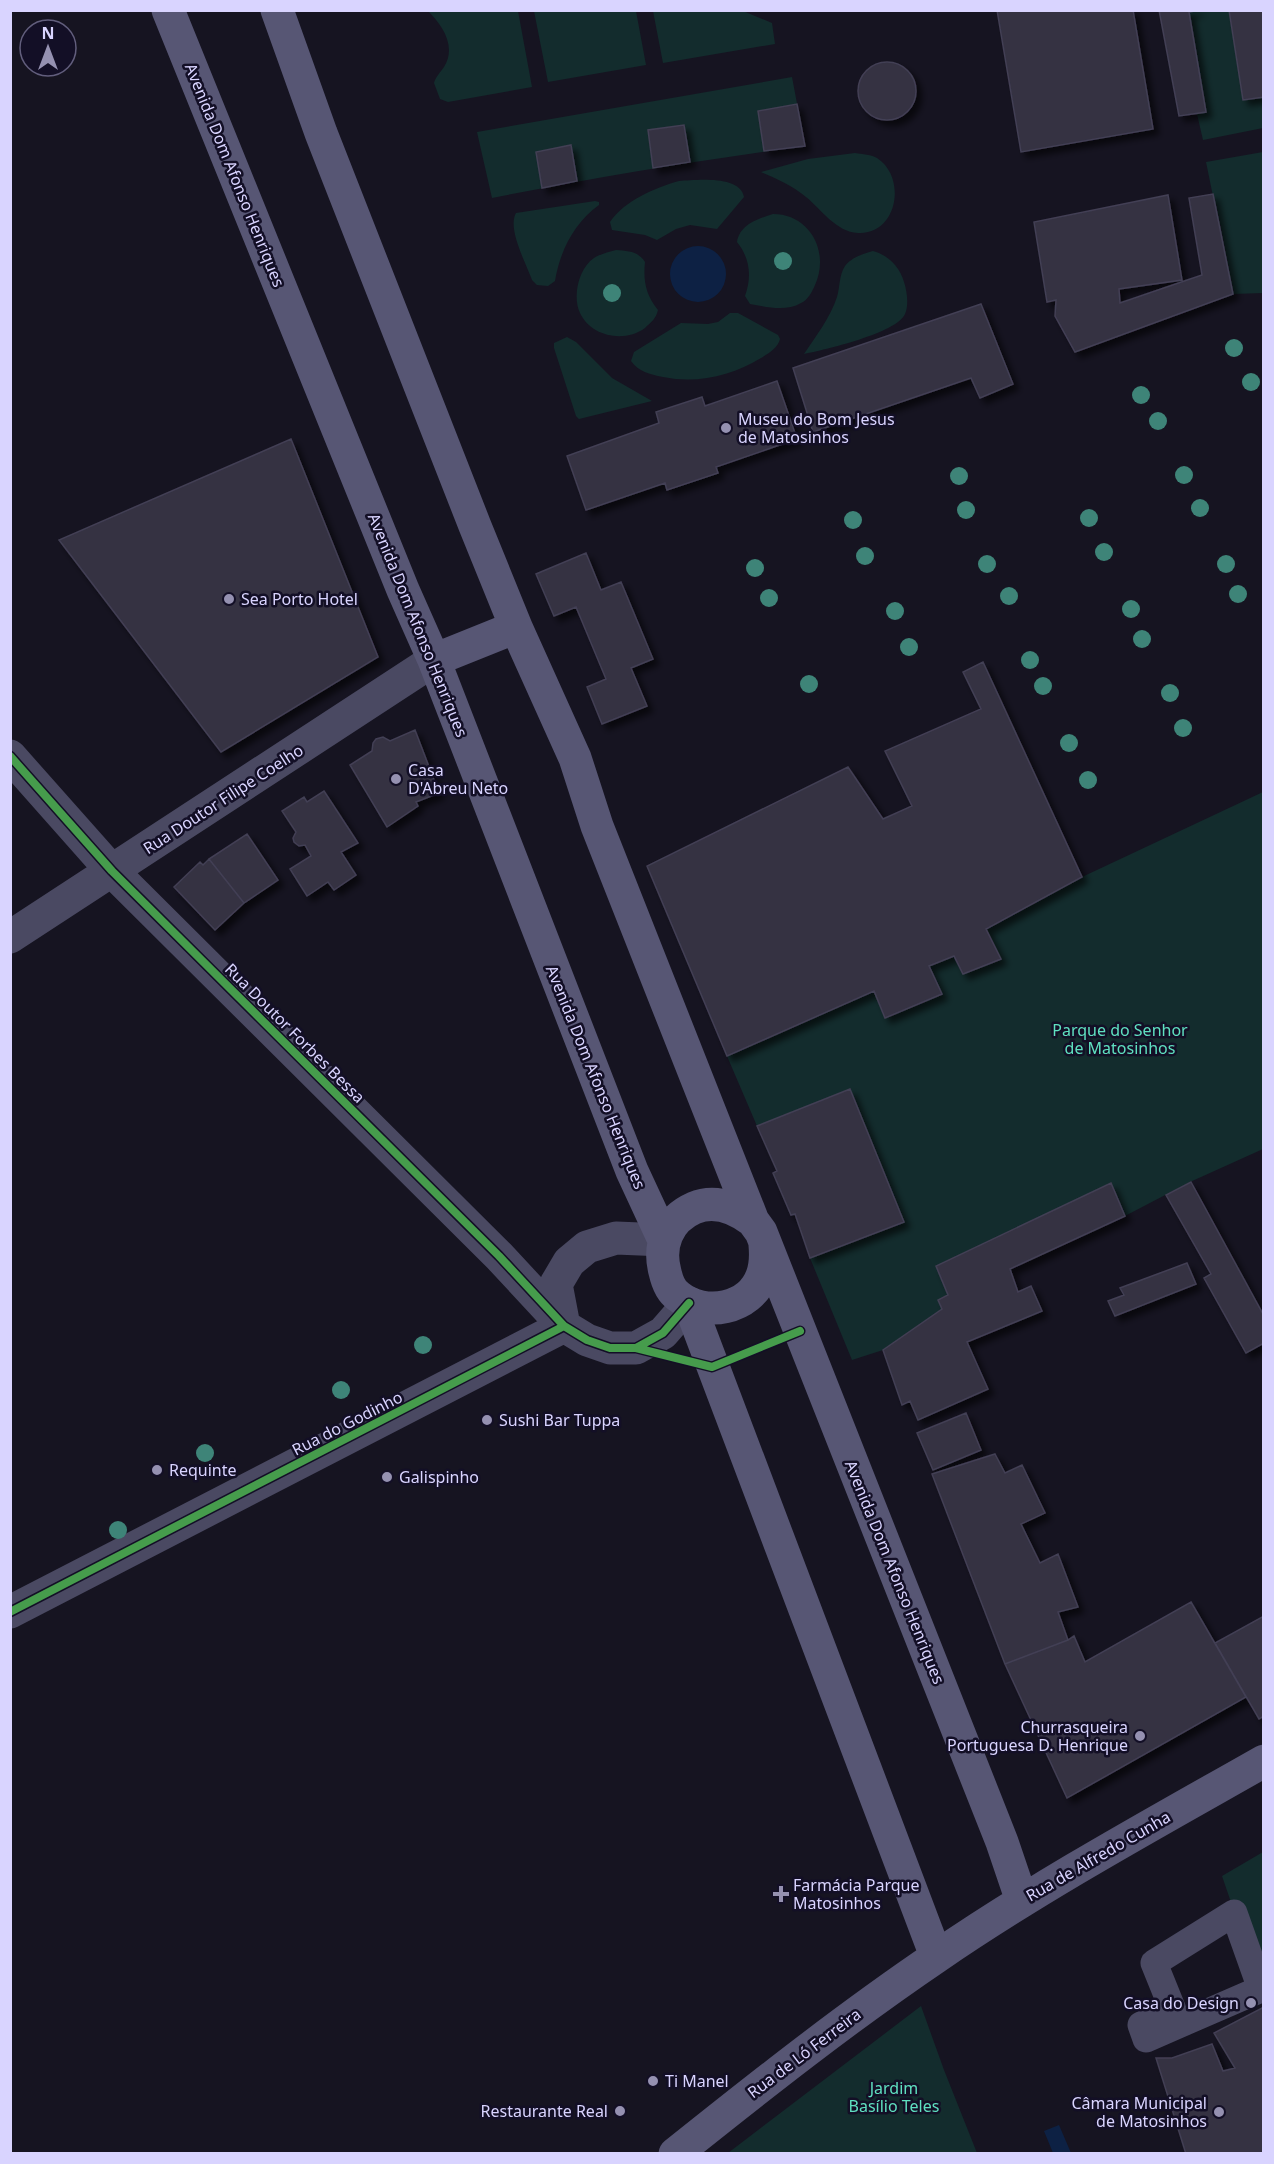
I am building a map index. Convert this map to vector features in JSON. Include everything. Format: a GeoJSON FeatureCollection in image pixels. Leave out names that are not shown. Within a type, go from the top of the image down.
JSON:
{"type":"FeatureCollection","features":[{"type":"Feature","properties":{"kind":"main road","name":"Avenida Dom Afonso Henriques"},"geometry":{"type":"LineString","coordinates":[[168,10],[434,660],[632,1171],[664,1240],[662,1259],[668,1282],[676,1296],[705,1308],[723,1308],[746,1298],[762,1278],[766,1262],[759,1233]]}},
{"type":"Feature","properties":{"kind":"main road","name":"Avenida Dom Afonso Henriques"},"geometry":{"type":"LineString","coordinates":[[278,10],[325,144],[516,627],[575,758],[597,826],[1002,1842],[1022,1901]]}},
{"type":"Feature","properties":{"kind":"main road"},"geometry":{"type":"LineString","coordinates":[[434,660],[516,627]]}},
{"type":"Feature","properties":{"kind":"main road"},"geometry":{"type":"LineString","coordinates":[[664,1240],[671,1227],[682,1215],[695,1208],[711,1204],[726,1206],[741,1212],[759,1233]]}},
{"type":"Feature","properties":{"kind":"main road","name":"Avenida Dom Afonso Henriques"},"geometry":{"type":"LineString","coordinates":[[689,1303],[936,1956]]}},
{"type":"Feature","properties":{"kind":"main road","name":"Rua de Alfredo Cunha"},"geometry":{"type":"LineString","coordinates":[[936,1956],[1087,1861],[1263,1761]]}},
{"type":"Feature","properties":{"kind":"main road","name":"Rua de Ló Ferreira"},"geometry":{"type":"LineString","coordinates":[[675,2154],[762,2085],[936,1956]]}},
{"type":"Feature","properties":{"kind":"street","name":"Rua Doutor Filipe Coelho"},"geometry":{"type":"LineString","coordinates":[[10,937],[434,660]]}},
{"type":"Feature","properties":{"kind":"street","name":"Rua Doutor Forbes Bessa"},"geometry":{"type":"LineString","coordinates":[[10,756],[112,871],[499,1256],[564,1326]]}},
{"type":"Feature","properties":{"kind":"street"},"geometry":{"type":"LineString","coordinates":[[664,1240],[616,1238],[587,1247],[569,1262],[556,1284],[564,1326],[587,1340],[610,1348],[636,1348],[663,1333],[689,1303]]}},
{"type":"Feature","properties":{"kind":"street","name":"Rua do Godinho"},"geometry":{"type":"LineString","coordinates":[[10,1612],[564,1326]]}},
{"type":"Feature","properties":{"kind":"street"},"geometry":{"type":"LineString","coordinates":[[1234,1913],[1261,1989],[1146,2039],[1141,2025],[1173,2010],[1154,1963],[1234,1913]]}},
{"type":"Feature","properties":{"kind":"green space"},"geometry":{"type":"Polygon","coordinates":[[[428,11],[518,11],[532,87],[448,102],[440,99],[434,83],[448,59],[449,51],[443,29],[428,11]]]}},
{"type":"Feature","properties":{"kind":"green space"},"geometry":{"type":"Polygon","coordinates":[[[534,11],[636,11],[646,65],[548,82],[534,11]]]}},
{"type":"Feature","properties":{"kind":"green space"},"geometry":{"type":"Polygon","coordinates":[[[653,11],[743,11],[772,23],[775,44],[663,63],[653,11]]]}},
{"type":"Feature","properties":{"kind":"green space"},"geometry":{"type":"Polygon","coordinates":[[[1229,11],[1243,100],[1263,97],[1263,128],[1203,140],[1197,114],[1206,112],[1189,12],[1229,11]]]}},
{"type":"Feature","properties":{"kind":"green space"},"geometry":{"type":"Polygon","coordinates":[[[792,77],[805,146],[648,169],[492,198],[477,132],[792,77]]]}},
{"type":"Feature","properties":{"kind":"green space"},"geometry":{"type":"Polygon","coordinates":[[[1263,152],[1263,293],[1233,294],[1206,162],[1263,152]]]}},
{"type":"Feature","properties":{"kind":"green space"},"geometry":{"type":"Polygon","coordinates":[[[855,153],[877,158],[892,178],[895,191],[890,215],[882,225],[872,231],[858,233],[843,229],[795,189],[761,172],[808,159],[855,153]]]}},
{"type":"Feature","properties":{"kind":"green space"},"geometry":{"type":"Polygon","coordinates":[[[679,181],[726,182],[741,190],[744,197],[717,229],[690,225],[676,229],[657,240],[645,235],[612,230],[610,222],[632,201],[660,187],[679,181]]]}},
{"type":"Feature","properties":{"kind":"green space"},"geometry":{"type":"Polygon","coordinates":[[[599,202],[599,205],[582,220],[570,238],[560,259],[555,281],[548,286],[537,285],[532,280],[516,237],[514,220],[516,213],[599,202]]]}},
{"type":"Feature","properties":{"kind":"green space"},"geometry":{"type":"Polygon","coordinates":[[[773,214],[797,220],[814,237],[818,248],[820,260],[815,285],[808,298],[795,306],[776,308],[750,304],[745,296],[749,282],[749,268],[745,255],[737,242],[739,236],[750,223],[773,214]]]}},
{"type":"Feature","properties":{"kind":"green space"},"geometry":{"type":"Polygon","coordinates":[[[616,250],[629,251],[645,262],[646,288],[658,310],[655,318],[645,328],[637,333],[619,336],[609,335],[592,328],[580,313],[577,299],[578,283],[584,268],[599,255],[616,250]]]}},
{"type":"Feature","properties":{"kind":"green space"},"geometry":{"type":"Polygon","coordinates":[[[873,251],[888,259],[900,271],[907,294],[905,314],[889,328],[875,334],[843,345],[804,354],[831,312],[845,266],[854,258],[873,251]]]}},
{"type":"Feature","properties":{"kind":"green space"},"geometry":{"type":"Polygon","coordinates":[[[730,313],[738,313],[778,335],[780,339],[777,345],[764,356],[738,370],[701,379],[676,379],[653,375],[641,370],[631,361],[634,352],[681,323],[718,322],[730,313]]]}},
{"type":"Feature","properties":{"kind":"green space"},"geometry":{"type":"Polygon","coordinates":[[[567,337],[576,342],[612,378],[652,401],[579,419],[576,416],[554,348],[554,343],[567,337]]]}},
{"type":"Feature","properties":{"kind":"green space","name":"Parque do Senhor de Matosinhos"},"geometry":{"type":"Polygon","coordinates":[[[1263,792],[1263,1149],[1190,1182],[1125,1216],[1111,1183],[937,1266],[948,1295],[942,1309],[883,1350],[852,1360],[810,1258],[904,1222],[850,1090],[757,1126],[727,1056],[874,991],[885,1018],[941,995],[929,966],[954,956],[963,974],[986,929],[1082,877],[1263,792]]]}},
{"type":"Feature","properties":{"kind":"green space"},"geometry":{"type":"Polygon","coordinates":[[[1263,1852],[1263,1996],[1222,1876],[1263,1852]]]}},
{"type":"Feature","properties":{"kind":"green space","name":"Jardim Basílio Teles"},"geometry":{"type":"Polygon","coordinates":[[[921,2006],[977,2153],[728,2153],[921,2006]]]}},
{"type":"Feature","properties":{"kind":"water"},"geometry":{"type":"Polygon","coordinates":[[[692,246],[704,246],[714,250],[722,258],[726,274],[722,290],[714,298],[704,302],[692,302],[682,298],[674,290],[670,280],[670,268],[674,258],[682,250],[692,246]]]}},
{"type":"Feature","properties":{"kind":"water"},"geometry":{"type":"Polygon","coordinates":[[[1059,2125],[1071,2153],[1053,2153],[1044,2131],[1059,2125]]]}},
{"type":"Feature","properties":{"kind":"building"},"geometry":{"type":"Polygon","coordinates":[[[997,10],[1133,10],[1153,129],[1021,152],[997,10]]]}},
{"type":"Feature","properties":{"kind":"building"},"geometry":{"type":"Polygon","coordinates":[[[1159,10],[1199,10],[1189,12],[1206,112],[1179,116],[1159,10]]]}},
{"type":"Feature","properties":{"kind":"building"},"geometry":{"type":"Polygon","coordinates":[[[1229,10],[1264,10],[1264,97],[1243,100],[1229,10]]]}},
{"type":"Feature","properties":{"kind":"building"},"geometry":{"type":"Polygon","coordinates":[[[887,62],[898,64],[908,70],[914,80],[916,91],[914,102],[908,112],[898,118],[887,120],[876,118],[866,112],[860,102],[858,91],[860,80],[866,70],[876,64],[887,62]]]}},
{"type":"Feature","properties":{"kind":"building"},"geometry":{"type":"Polygon","coordinates":[[[797,104],[805,146],[764,151],[758,111],[797,104]]]}},
{"type":"Feature","properties":{"kind":"building"},"geometry":{"type":"Polygon","coordinates":[[[684,125],[690,162],[653,168],[648,130],[684,125]]]}},
{"type":"Feature","properties":{"kind":"building"},"geometry":{"type":"Polygon","coordinates":[[[571,145],[577,181],[542,188],[536,152],[571,145]]]}},
{"type":"Feature","properties":{"kind":"building"},"geometry":{"type":"Polygon","coordinates":[[[1213,194],[1233,294],[1075,352],[1055,316],[1056,300],[1047,302],[1034,222],[1168,195],[1182,280],[1119,289],[1120,303],[1202,275],[1189,198],[1213,194]]]}},
{"type":"Feature","properties":{"kind":"building"},"geometry":{"type":"Polygon","coordinates":[[[981,304],[1013,384],[980,398],[971,378],[813,432],[793,368],[981,304]]]}},
{"type":"Feature","properties":{"kind":"building"},"geometry":{"type":"Polygon","coordinates":[[[777,381],[797,439],[716,467],[718,473],[667,490],[665,483],[586,510],[567,456],[659,423],[656,412],[702,397],[705,406],[777,381]]]}},
{"type":"Feature","properties":{"kind":"building","name":"Sea Porto Hotel"},"geometry":{"type":"Polygon","coordinates":[[[291,439],[378,657],[221,752],[59,540],[291,439]]]}},
{"type":"Feature","properties":{"kind":"building"},"geometry":{"type":"Polygon","coordinates":[[[586,553],[601,590],[621,582],[653,659],[631,668],[647,706],[602,724],[587,687],[606,679],[576,607],[554,616],[536,574],[586,553]]]}},
{"type":"Feature","properties":{"kind":"building"},"geometry":{"type":"Polygon","coordinates":[[[983,662],[1082,877],[986,929],[1001,959],[963,974],[954,956],[929,966],[942,994],[885,1018],[874,991],[727,1056],[647,866],[848,767],[883,819],[912,806],[885,751],[981,709],[963,672],[983,662]]]}},
{"type":"Feature","properties":{"kind":"building","name":"Casa D'Abreu Neto"},"geometry":{"type":"Polygon","coordinates":[[[415,730],[439,793],[416,802],[418,806],[387,827],[350,765],[372,751],[376,739],[383,737],[390,741],[415,730]]]}},
{"type":"Feature","properties":{"kind":"building"},"geometry":{"type":"Polygon","coordinates":[[[324,791],[358,843],[341,852],[356,875],[334,890],[328,882],[307,896],[290,869],[311,856],[305,845],[299,846],[294,842],[296,832],[282,811],[304,797],[307,802],[324,791]]]}},
{"type":"Feature","properties":{"kind":"building"},"geometry":{"type":"Polygon","coordinates":[[[247,834],[278,880],[244,903],[209,859],[247,834]]]}},
{"type":"Feature","properties":{"kind":"building"},"geometry":{"type":"Polygon","coordinates":[[[209,859],[244,903],[215,930],[174,887],[200,862],[203,865],[209,859]]]}},
{"type":"Feature","properties":{"kind":"building"},"geometry":{"type":"Polygon","coordinates":[[[850,1089],[904,1222],[810,1258],[795,1214],[791,1215],[773,1173],[777,1171],[757,1126],[850,1089]]]}},
{"type":"Feature","properties":{"kind":"building"},"geometry":{"type":"Polygon","coordinates":[[[1191,1182],[1264,1316],[1264,1343],[1246,1353],[1204,1278],[1211,1274],[1166,1195],[1191,1182]]]}},
{"type":"Feature","properties":{"kind":"building"},"geometry":{"type":"Polygon","coordinates":[[[1111,1183],[1125,1216],[1010,1269],[1018,1292],[1031,1286],[1042,1311],[967,1342],[988,1389],[918,1420],[910,1401],[902,1405],[883,1350],[942,1309],[938,1300],[948,1295],[936,1266],[1111,1183]]]}},
{"type":"Feature","properties":{"kind":"building"},"geometry":{"type":"Polygon","coordinates":[[[1187,1263],[1196,1284],[1115,1316],[1108,1301],[1124,1295],[1120,1288],[1187,1263]]]}},
{"type":"Feature","properties":{"kind":"building"},"geometry":{"type":"Polygon","coordinates":[[[966,1413],[981,1450],[933,1470],[917,1433],[966,1413]]]}},
{"type":"Feature","properties":{"kind":"building"},"geometry":{"type":"Polygon","coordinates":[[[995,1454],[1005,1473],[1022,1465],[1045,1513],[1021,1524],[1040,1563],[1058,1554],[1078,1607],[1058,1612],[1068,1640],[1005,1664],[932,1474],[995,1454]]]}},
{"type":"Feature","properties":{"kind":"building"},"geometry":{"type":"Polygon","coordinates":[[[1191,1602],[1246,1697],[1067,1798],[1005,1664],[1074,1636],[1085,1662],[1191,1602]]]}},
{"type":"Feature","properties":{"kind":"building"},"geometry":{"type":"Polygon","coordinates":[[[1264,1616],[1264,1716],[1259,1719],[1215,1643],[1264,1616]]]}},
{"type":"Feature","properties":{"kind":"building","name":"Câmara Municipal de Matosinhos"},"geometry":{"type":"Polygon","coordinates":[[[1264,2007],[1264,2154],[1186,2154],[1156,2058],[1172,2058],[1212,2044],[1223,2071],[1235,2068],[1214,2033],[1264,2007]]]}},
{"type":"Feature","properties":{"kind":"cycle path"},"geometry":{"type":"LineString","coordinates":[[10,756],[112,871],[499,1256],[564,1326],[587,1340],[610,1348],[636,1348],[663,1333],[689,1303]]}},
{"type":"Feature","properties":{"kind":"cycle path"},"geometry":{"type":"LineString","coordinates":[[10,1612],[564,1326]]}},
{"type":"Feature","properties":{"kind":"cycle path"},"geometry":{"type":"LineString","coordinates":[[636,1348],[712,1367],[800,1331]]}},
{"type":"Feature","properties":{"kind":"place","name":"Museu do Bom Jesus de Matosinhos"},"geometry":{"type":"Point","coordinates":[726,428]}},
{"type":"Feature","properties":{"kind":"place","name":"Sea Porto Hotel"},"geometry":{"type":"Point","coordinates":[229,599]}},
{"type":"Feature","properties":{"kind":"place","name":"Casa D'Abreu Neto"},"geometry":{"type":"Point","coordinates":[396,779]}},
{"type":"Feature","properties":{"kind":"place","name":"Sushi Bar Tuppa"},"geometry":{"type":"Point","coordinates":[487,1420]}},
{"type":"Feature","properties":{"kind":"place","name":"Requinte"},"geometry":{"type":"Point","coordinates":[157,1470]}},
{"type":"Feature","properties":{"kind":"place","name":"Galispinho"},"geometry":{"type":"Point","coordinates":[387,1477]}},
{"type":"Feature","properties":{"kind":"place","name":"Churrasqueira Portuguesa D. Henrique"},"geometry":{"type":"Point","coordinates":[1140,1736]}},
{"type":"Feature","properties":{"kind":"place","name":"Farmácia Parque Matosinhos"},"geometry":{"type":"Point","coordinates":[781,1894]}},
{"type":"Feature","properties":{"kind":"place","name":"Casa do Design"},"geometry":{"type":"Point","coordinates":[1251,2003]}},
{"type":"Feature","properties":{"kind":"place","name":"Ti Manel"},"geometry":{"type":"Point","coordinates":[653,2081]}},
{"type":"Feature","properties":{"kind":"place","name":"Restaurante Real"},"geometry":{"type":"Point","coordinates":[620,2111]}},
{"type":"Feature","properties":{"kind":"place","name":"Câmara Municipal de Matosinhos"},"geometry":{"type":"Point","coordinates":[1219,2112]}}]}
